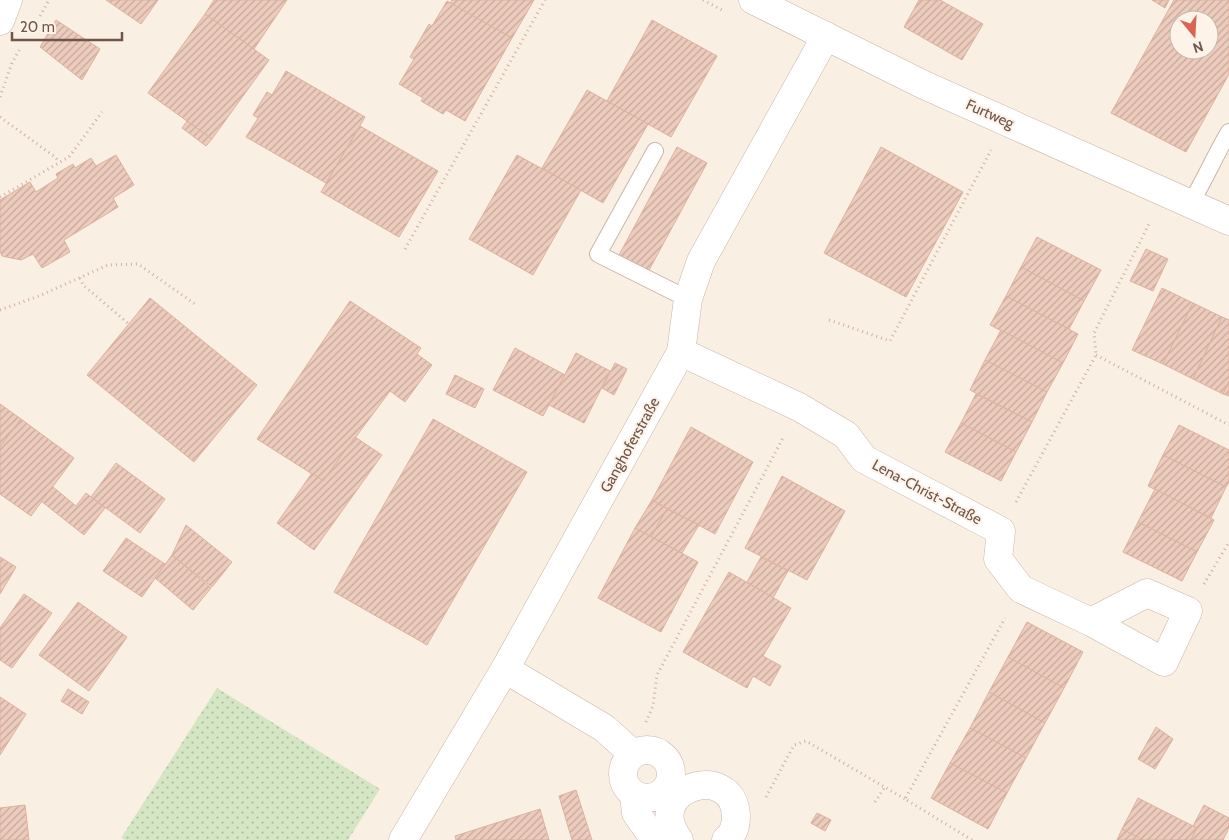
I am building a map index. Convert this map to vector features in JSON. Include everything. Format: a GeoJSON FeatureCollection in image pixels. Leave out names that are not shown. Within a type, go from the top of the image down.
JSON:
{"type":"FeatureCollection","features":[{"type":"Feature","properties":{"kind":"street"},"geometry":{"type":"LineString","coordinates":[[0,21],[8,0]]}},
{"type":"Feature","properties":{"kind":"street","name":"Furtweg"},"geometry":{"type":"LineString","coordinates":[[753,0],[924,85],[1229,221]]}},
{"type":"Feature","properties":{"kind":"street","name":"Ganghoferstraße"},"geometry":{"type":"LineString","coordinates":[[403,840],[504,669],[681,352],[688,299],[701,261],[826,36]]}},
{"type":"Feature","properties":{"kind":"street","name":"Lena-Christ-Straße"},"geometry":{"type":"LineString","coordinates":[[681,352],[799,408],[846,435],[864,459],[1000,531]]}},
{"type":"Feature","properties":{"kind":"street"},"geometry":{"type":"LineString","coordinates":[[1000,531],[998,559],[1021,589],[1091,622],[1164,662],[1188,611],[1147,593],[1091,622]]}},
{"type":"Feature","properties":{"kind":"street"},"geometry":{"type":"LineString","coordinates":[[504,669],[639,751],[659,752],[669,762],[672,775],[670,820],[673,832],[679,840]]}},
{"type":"Feature","properties":{"kind":"street"},"geometry":{"type":"LineString","coordinates":[[639,751],[623,770],[627,788],[634,794],[652,798],[703,783],[717,786],[729,796],[736,809],[731,832]]}},
{"type":"Feature","properties":{"kind":"street"},"geometry":{"type":"LineString","coordinates":[[634,794],[636,813],[655,840]]}},
{"type":"Feature","properties":{"kind":"lane"},"geometry":{"type":"LineString","coordinates":[[1190,204],[1229,132]]}},
{"type":"Feature","properties":{"kind":"lane"},"geometry":{"type":"LineString","coordinates":[[656,151],[598,254],[688,299]]}},
{"type":"Feature","properties":{"kind":"path"},"geometry":{"type":"LineString","coordinates":[[405,250],[545,0]]}},
{"type":"Feature","properties":{"kind":"path"},"geometry":{"type":"LineString","coordinates":[[0,197],[69,157],[102,112]]}},
{"type":"Feature","properties":{"kind":"path"},"geometry":{"type":"LineString","coordinates":[[0,117],[59,162]]}},
{"type":"Feature","properties":{"kind":"path"},"geometry":{"type":"LineString","coordinates":[[828,320],[890,341],[991,149]]}},
{"type":"Feature","properties":{"kind":"path"},"geometry":{"type":"LineString","coordinates":[[1000,531],[1096,355],[1094,333],[1155,213]]}},
{"type":"Feature","properties":{"kind":"path"},"geometry":{"type":"LineString","coordinates":[[0,310],[39,296],[108,265],[138,264],[195,304]]}},
{"type":"Feature","properties":{"kind":"path"},"geometry":{"type":"LineString","coordinates":[[80,278],[83,285],[129,324]]}},
{"type":"Feature","properties":{"kind":"path"},"geometry":{"type":"LineString","coordinates":[[1096,355],[1229,425]]}},
{"type":"Feature","properties":{"kind":"path"},"geometry":{"type":"LineString","coordinates":[[639,751],[642,729],[653,706],[657,675],[784,436]]}},
{"type":"Feature","properties":{"kind":"path"},"geometry":{"type":"LineString","coordinates":[[1188,611],[1229,542]]}},
{"type":"Feature","properties":{"kind":"path"},"geometry":{"type":"LineString","coordinates":[[905,799],[1021,589]]}},
{"type":"Feature","properties":{"kind":"path"},"geometry":{"type":"LineString","coordinates":[[731,832],[754,818],[794,745],[806,741],[974,840]]}},
{"type":"Feature","properties":{"kind":"path"},"geometry":{"type":"LineString","coordinates":[[875,802],[885,787]]}},
{"type":"Feature","properties":{"kind":"green space"},"geometry":{"type":"Polygon","coordinates":[[[217,688],[380,789],[348,840],[125,840],[121,838],[217,688]]]}},
{"type":"Feature","properties":{"kind":"building"},"geometry":{"type":"Polygon","coordinates":[[[106,0],[158,0],[141,24],[106,0]]]}},
{"type":"Feature","properties":{"kind":"building"},"geometry":{"type":"Polygon","coordinates":[[[214,0],[287,0],[254,49],[205,14],[214,0]]]}},
{"type":"Feature","properties":{"kind":"building"},"geometry":{"type":"Polygon","coordinates":[[[452,0],[534,0],[512,38],[450,3],[452,0]]]}},
{"type":"Feature","properties":{"kind":"building"},"geometry":{"type":"Polygon","coordinates":[[[919,0],[940,0],[983,24],[962,60],[904,27],[919,0]]]}},
{"type":"Feature","properties":{"kind":"building"},"geometry":{"type":"Polygon","coordinates":[[[1152,0],[1169,0],[1165,8],[1152,0]]]}},
{"type":"Feature","properties":{"kind":"building"},"geometry":{"type":"Polygon","coordinates":[[[1174,0],[1229,0],[1229,74],[1186,152],[1111,113],[1174,0]]]}},
{"type":"Feature","properties":{"kind":"building"},"geometry":{"type":"Polygon","coordinates":[[[447,1],[512,38],[465,121],[446,110],[443,114],[421,101],[423,98],[399,84],[414,59],[410,57],[429,24],[432,26],[447,1]]]}},
{"type":"Feature","properties":{"kind":"building"},"geometry":{"type":"Polygon","coordinates":[[[205,14],[269,60],[212,139],[148,93],[205,14]]]}},
{"type":"Feature","properties":{"kind":"building"},"geometry":{"type":"Polygon","coordinates":[[[56,20],[100,49],[82,80],[40,47],[56,20]]]}},
{"type":"Feature","properties":{"kind":"building"},"geometry":{"type":"Polygon","coordinates":[[[652,20],[717,56],[671,137],[607,101],[652,20]]]}},
{"type":"Feature","properties":{"kind":"building"},"geometry":{"type":"Polygon","coordinates":[[[286,71],[365,117],[326,183],[246,137],[258,118],[253,115],[267,92],[272,95],[286,71]]]}},
{"type":"Feature","properties":{"kind":"building"},"geometry":{"type":"Polygon","coordinates":[[[587,90],[648,124],[603,203],[542,168],[587,90]]]}},
{"type":"Feature","properties":{"kind":"building"},"geometry":{"type":"Polygon","coordinates":[[[187,121],[212,139],[206,146],[182,128],[187,121]]]}},
{"type":"Feature","properties":{"kind":"building"},"geometry":{"type":"Polygon","coordinates":[[[360,126],[438,171],[399,237],[321,192],[360,126]]]}},
{"type":"Feature","properties":{"kind":"building"},"geometry":{"type":"Polygon","coordinates":[[[677,147],[707,163],[648,272],[618,257],[677,147]]]}},
{"type":"Feature","properties":{"kind":"building"},"geometry":{"type":"Polygon","coordinates":[[[881,147],[963,192],[906,297],[824,253],[881,147]]]}},
{"type":"Feature","properties":{"kind":"building"},"geometry":{"type":"Polygon","coordinates":[[[116,155],[134,185],[113,198],[118,207],[64,240],[70,252],[42,268],[33,254],[21,260],[2,256],[0,251],[0,200],[30,182],[36,192],[58,178],[56,174],[73,164],[75,168],[91,158],[96,166],[116,155]]]}},
{"type":"Feature","properties":{"kind":"building"},"geometry":{"type":"Polygon","coordinates":[[[517,155],[581,190],[533,275],[469,239],[517,155]]]}},
{"type":"Feature","properties":{"kind":"building"},"geometry":{"type":"Polygon","coordinates":[[[1037,237],[1101,270],[1084,301],[1021,267],[1037,237]]]}},
{"type":"Feature","properties":{"kind":"building"},"geometry":{"type":"Polygon","coordinates":[[[1146,249],[1168,259],[1153,291],[1130,281],[1146,249]]]}},
{"type":"Feature","properties":{"kind":"building"},"geometry":{"type":"Polygon","coordinates":[[[1021,267],[1084,301],[1069,329],[1006,296],[1021,267]]]}},
{"type":"Feature","properties":{"kind":"building"},"geometry":{"type":"Polygon","coordinates":[[[1162,288],[1193,303],[1163,364],[1132,350],[1162,288]]]}},
{"type":"Feature","properties":{"kind":"building"},"geometry":{"type":"Polygon","coordinates":[[[1006,296],[1078,334],[1063,363],[990,325],[1006,296]]]}},
{"type":"Feature","properties":{"kind":"building"},"geometry":{"type":"Polygon","coordinates":[[[150,298],[257,385],[194,462],[87,375],[150,298]]]}},
{"type":"Feature","properties":{"kind":"building"},"geometry":{"type":"Polygon","coordinates":[[[350,301],[421,348],[417,354],[432,365],[405,402],[390,391],[323,481],[257,439],[350,301]]]}},
{"type":"Feature","properties":{"kind":"building"},"geometry":{"type":"Polygon","coordinates":[[[1193,303],[1222,317],[1193,379],[1163,364],[1193,303]]]}},
{"type":"Feature","properties":{"kind":"building"},"geometry":{"type":"Polygon","coordinates":[[[1222,317],[1229,320],[1229,381],[1223,394],[1193,379],[1222,317]]]}},
{"type":"Feature","properties":{"kind":"building"},"geometry":{"type":"Polygon","coordinates":[[[1001,330],[1063,363],[1047,392],[985,360],[1001,330]]]}},
{"type":"Feature","properties":{"kind":"building"},"geometry":{"type":"Polygon","coordinates":[[[515,348],[565,375],[543,416],[493,390],[515,348]]]}},
{"type":"Feature","properties":{"kind":"building"},"geometry":{"type":"Polygon","coordinates":[[[576,353],[610,371],[584,423],[549,405],[576,353]]]}},
{"type":"Feature","properties":{"kind":"building"},"geometry":{"type":"Polygon","coordinates":[[[985,360],[1047,392],[1032,422],[970,390],[985,360]]]}},
{"type":"Feature","properties":{"kind":"building"},"geometry":{"type":"Polygon","coordinates":[[[615,363],[627,369],[614,395],[602,388],[615,363]]]}},
{"type":"Feature","properties":{"kind":"building"},"geometry":{"type":"Polygon","coordinates":[[[455,375],[484,389],[475,408],[446,394],[455,375]]]}},
{"type":"Feature","properties":{"kind":"building"},"geometry":{"type":"Polygon","coordinates":[[[1229,381],[1229,396],[1223,394],[1229,381]]]}},
{"type":"Feature","properties":{"kind":"building"},"geometry":{"type":"Polygon","coordinates":[[[976,394],[1032,422],[1016,452],[961,423],[976,394]]]}},
{"type":"Feature","properties":{"kind":"building"},"geometry":{"type":"Polygon","coordinates":[[[0,404],[21,419],[0,447],[0,404]]]}},
{"type":"Feature","properties":{"kind":"building"},"geometry":{"type":"Polygon","coordinates":[[[21,419],[74,458],[31,516],[0,494],[0,447],[21,419]]]}},
{"type":"Feature","properties":{"kind":"building"},"geometry":{"type":"Polygon","coordinates":[[[433,419],[527,472],[427,645],[334,592],[433,419]]]}},
{"type":"Feature","properties":{"kind":"building"},"geometry":{"type":"Polygon","coordinates":[[[961,423],[1016,452],[1001,481],[945,452],[961,423]]]}},
{"type":"Feature","properties":{"kind":"building"},"geometry":{"type":"Polygon","coordinates":[[[1179,425],[1229,450],[1229,482],[1226,487],[1163,455],[1179,425]]]}},
{"type":"Feature","properties":{"kind":"building"},"geometry":{"type":"Polygon","coordinates":[[[691,427],[753,462],[715,534],[652,500],[691,427]]]}},
{"type":"Feature","properties":{"kind":"building"},"geometry":{"type":"Polygon","coordinates":[[[355,437],[382,455],[314,550],[277,523],[312,473],[323,481],[355,437]]]}},
{"type":"Feature","properties":{"kind":"building"},"geometry":{"type":"Polygon","coordinates":[[[1163,455],[1226,487],[1211,518],[1148,486],[1163,455]]]}},
{"type":"Feature","properties":{"kind":"building"},"geometry":{"type":"Polygon","coordinates":[[[116,463],[165,499],[140,533],[91,497],[116,463]]]}},
{"type":"Feature","properties":{"kind":"building"},"geometry":{"type":"Polygon","coordinates":[[[782,476],[845,511],[807,580],[745,548],[782,476]]]}},
{"type":"Feature","properties":{"kind":"building"},"geometry":{"type":"Polygon","coordinates":[[[53,487],[76,506],[86,493],[105,508],[84,535],[41,501],[53,487]]]}},
{"type":"Feature","properties":{"kind":"building"},"geometry":{"type":"Polygon","coordinates":[[[1155,489],[1214,520],[1197,552],[1138,522],[1155,489]]]}},
{"type":"Feature","properties":{"kind":"building"},"geometry":{"type":"Polygon","coordinates":[[[652,500],[667,509],[651,537],[635,528],[652,500]]]}},
{"type":"Feature","properties":{"kind":"building"},"geometry":{"type":"Polygon","coordinates":[[[667,509],[699,525],[682,553],[651,537],[667,509]]]}},
{"type":"Feature","properties":{"kind":"building"},"geometry":{"type":"Polygon","coordinates":[[[1138,522],[1197,552],[1182,581],[1123,552],[1138,522]]]}},
{"type":"Feature","properties":{"kind":"building"},"geometry":{"type":"Polygon","coordinates":[[[186,525],[232,562],[212,587],[172,555],[186,525]]]}},
{"type":"Feature","properties":{"kind":"building"},"geometry":{"type":"Polygon","coordinates":[[[635,528],[698,562],[661,632],[598,598],[635,528]]]}},
{"type":"Feature","properties":{"kind":"building"},"geometry":{"type":"Polygon","coordinates":[[[126,538],[165,564],[142,597],[103,571],[126,538]]]}},
{"type":"Feature","properties":{"kind":"building"},"geometry":{"type":"Polygon","coordinates":[[[172,555],[211,588],[193,610],[155,578],[172,555]]]}},
{"type":"Feature","properties":{"kind":"building"},"geometry":{"type":"Polygon","coordinates":[[[0,557],[16,567],[0,594],[0,557]]]}},
{"type":"Feature","properties":{"kind":"building"},"geometry":{"type":"Polygon","coordinates":[[[761,557],[788,571],[773,598],[747,582],[761,557]]]}},
{"type":"Feature","properties":{"kind":"building"},"geometry":{"type":"Polygon","coordinates":[[[729,572],[791,608],[763,656],[781,666],[770,686],[753,676],[747,688],[683,652],[729,572]]]}},
{"type":"Feature","properties":{"kind":"building"},"geometry":{"type":"Polygon","coordinates":[[[24,594],[52,613],[12,668],[0,660],[0,628],[24,594]]]}},
{"type":"Feature","properties":{"kind":"building"},"geometry":{"type":"Polygon","coordinates":[[[78,602],[127,637],[89,691],[39,655],[78,602]]]}},
{"type":"Feature","properties":{"kind":"building"},"geometry":{"type":"Polygon","coordinates":[[[1027,622],[1083,652],[1064,688],[1008,657],[1027,622]]]}},
{"type":"Feature","properties":{"kind":"building"},"geometry":{"type":"Polygon","coordinates":[[[1008,657],[1064,688],[1045,723],[989,692],[1008,657]]]}},
{"type":"Feature","properties":{"kind":"building"},"geometry":{"type":"Polygon","coordinates":[[[68,689],[89,702],[82,714],[61,701],[68,689]]]}},
{"type":"Feature","properties":{"kind":"building"},"geometry":{"type":"Polygon","coordinates":[[[989,692],[1045,723],[1026,758],[970,728],[989,692]]]}},
{"type":"Feature","properties":{"kind":"building"},"geometry":{"type":"Polygon","coordinates":[[[0,697],[26,714],[0,755],[0,697]]]}},
{"type":"Feature","properties":{"kind":"building"},"geometry":{"type":"Polygon","coordinates":[[[1156,727],[1173,739],[1155,769],[1138,759],[1156,727]]]}},
{"type":"Feature","properties":{"kind":"building"},"geometry":{"type":"Polygon","coordinates":[[[970,728],[1026,758],[1007,793],[950,763],[970,728]]]}},
{"type":"Feature","properties":{"kind":"building"},"geometry":{"type":"Polygon","coordinates":[[[950,763],[1007,793],[988,829],[931,798],[950,763]]]}},
{"type":"Feature","properties":{"kind":"building"},"geometry":{"type":"Polygon","coordinates":[[[576,790],[592,840],[572,840],[559,796],[576,790]]]}},
{"type":"Feature","properties":{"kind":"building"},"geometry":{"type":"Polygon","coordinates":[[[1138,798],[1197,828],[1191,840],[1143,840],[1122,829],[1138,798]]]}},
{"type":"Feature","properties":{"kind":"building"},"geometry":{"type":"Polygon","coordinates":[[[25,805],[29,840],[0,840],[0,808],[25,805]]]}},
{"type":"Feature","properties":{"kind":"building"},"geometry":{"type":"Polygon","coordinates":[[[1204,805],[1229,818],[1229,828],[1223,840],[1191,840],[1197,828],[1193,826],[1204,805]]]}},
{"type":"Feature","properties":{"kind":"building"},"geometry":{"type":"Polygon","coordinates":[[[540,809],[549,840],[456,840],[455,836],[540,809]]]}},
{"type":"Feature","properties":{"kind":"building"},"geometry":{"type":"Polygon","coordinates":[[[817,813],[831,820],[825,831],[811,823],[817,813]]]}},
{"type":"Feature","properties":{"kind":"building"},"geometry":{"type":"Polygon","coordinates":[[[1122,829],[1143,840],[1117,840],[1122,829]]]}}]}
